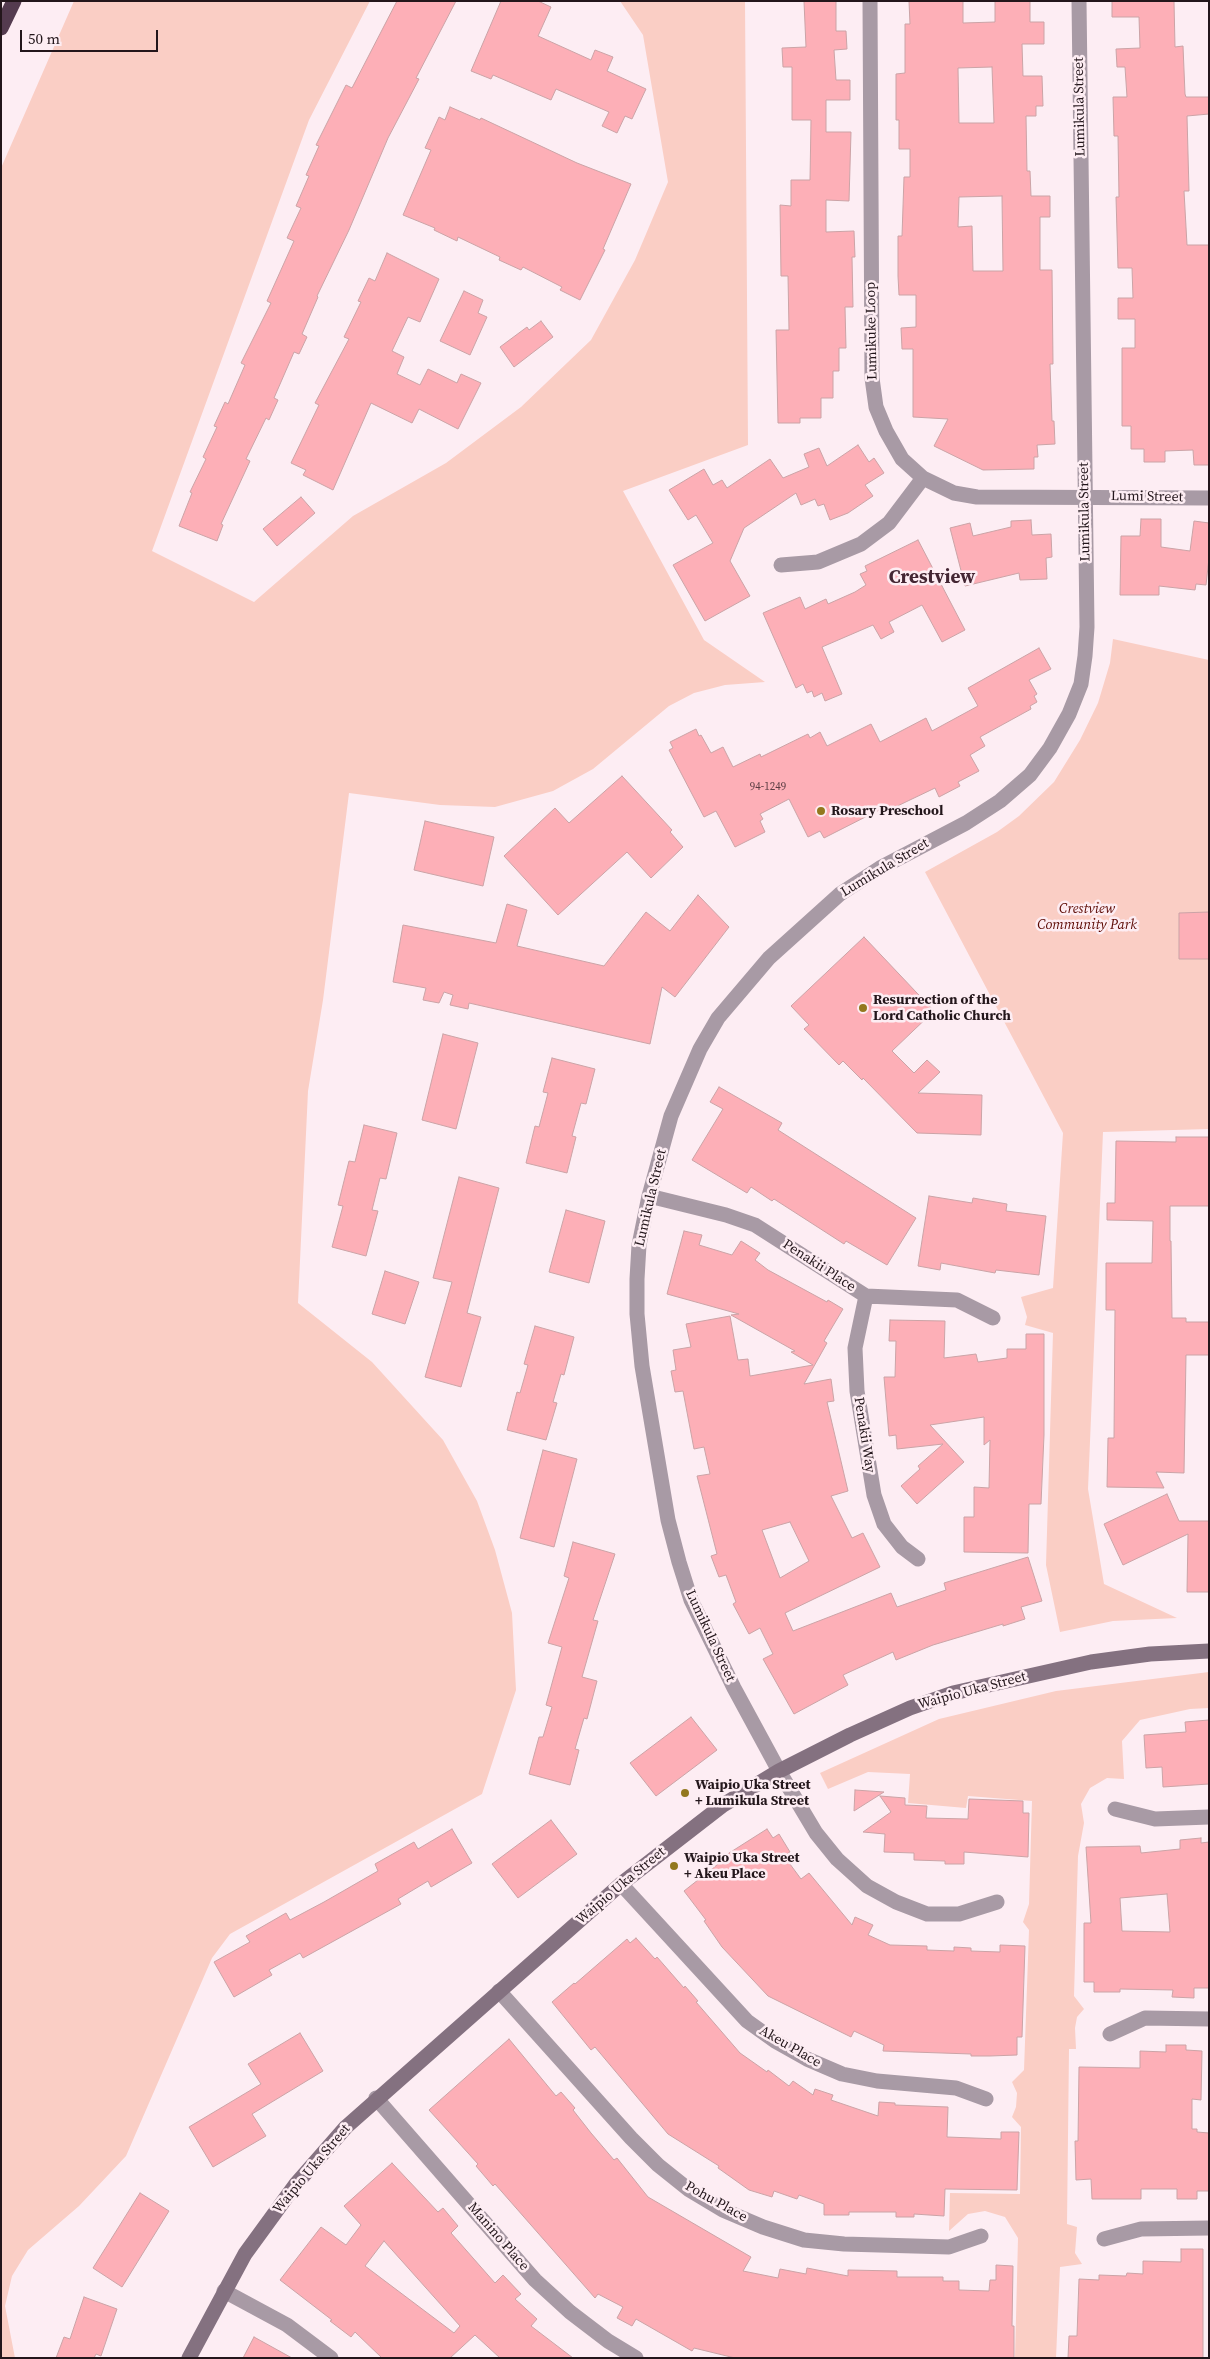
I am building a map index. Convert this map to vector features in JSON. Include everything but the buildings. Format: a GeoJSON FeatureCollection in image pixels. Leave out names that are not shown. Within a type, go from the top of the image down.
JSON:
{"type":"FeatureCollection","features":[{"type":"Feature","properties":{"kind":"highway"},"geometry":{"type":"LineString","coordinates":[[1,6],[3,1]]}},
{"type":"Feature","properties":{"kind":"highway"},"geometry":{"type":"LineString","coordinates":[[1,28],[14,1]]}},
{"type":"Feature","properties":{"kind":"street","name":"Lumikuke Loop"},"geometry":{"type":"LineString","coordinates":[[870,1],[872,378],[876,407],[886,432],[902,459],[923,478],[954,493],[977,497],[1085,496]]}},
{"type":"Feature","properties":{"kind":"street","name":"Lumikula Street"},"geometry":{"type":"LineString","coordinates":[[997,1902],[959,1914],[927,1914],[896,1902],[867,1886],[837,1860],[816,1833],[779,1771],[734,1688],[691,1600],[668,1520],[644,1376],[637,1314],[639,1245],[649,1196],[671,1116],[700,1049],[718,1018],[743,987],[800,928],[840,894],[880,868],[966,822],[1000,801],[1030,775],[1050,748],[1070,714],[1080,684],[1086,656],[1079,1]]}},
{"type":"Feature","properties":{"kind":"street"},"geometry":{"type":"LineString","coordinates":[[780,565],[818,562],[862,544],[889,523],[923,478]]}},
{"type":"Feature","properties":{"kind":"street","name":"Lumi Street"},"geometry":{"type":"LineString","coordinates":[[1085,496],[1209,498]]}},
{"type":"Feature","properties":{"kind":"street","name":"Penakii Place"},"geometry":{"type":"LineString","coordinates":[[649,1196],[726,1215],[755,1225],[866,1296],[957,1300],[993,1318]]}},
{"type":"Feature","properties":{"kind":"street","name":"Penakii Way"},"geometry":{"type":"LineString","coordinates":[[866,1296],[855,1348],[857,1391],[874,1495],[884,1524],[902,1547],[918,1559]]}},
{"type":"Feature","properties":{"kind":"street","name":"Waipio Uka Street"},"geometry":{"type":"LineString","coordinates":[[189,2358],[245,2254],[296,2184],[346,2126],[621,1884],[723,1805],[779,1771],[858,1731],[910,1708],[953,1694],[1091,1662],[1150,1654],[1209,1651]]}},
{"type":"Feature","properties":{"kind":"street"},"geometry":{"type":"LineString","coordinates":[[1115,1808],[1154,1819],[1209,1817]]}},
{"type":"Feature","properties":{"kind":"street","name":"Akeu Place"},"geometry":{"type":"LineString","coordinates":[[621,1884],[748,2021],[775,2041],[807,2059],[842,2074],[876,2081],[956,2088],[986,2099]]}},
{"type":"Feature","properties":{"kind":"street","name":"Pohu Place"},"geometry":{"type":"LineString","coordinates":[[499,1990],[631,2138],[688,2189],[723,2210],[763,2227],[804,2240],[844,2244],[949,2247],[981,2236]]}},
{"type":"Feature","properties":{"kind":"street"},"geometry":{"type":"LineString","coordinates":[[1110,2034],[1145,2018],[1209,2019]]}},
{"type":"Feature","properties":{"kind":"street","name":"Manino Place"},"geometry":{"type":"LineString","coordinates":[[376,2098],[536,2280],[608,2342],[636,2358]]}},
{"type":"Feature","properties":{"kind":"street"},"geometry":{"type":"LineString","coordinates":[[1104,2239],[1141,2229],[1209,2228]]}},
{"type":"Feature","properties":{"kind":"street"},"geometry":{"type":"LineString","coordinates":[[224,2290],[287,2325],[331,2358]]}},
{"type":"Feature","properties":{"kind":"green space"},"geometry":{"type":"Polygon","coordinates":[[[74,1],[370,1],[309,120],[152,551],[254,602],[353,516],[446,463],[521,407],[591,340],[635,260],[668,182],[643,35],[620,1],[745,1],[748,445],[623,491],[704,640],[765,682],[725,685],[694,693],[669,706],[593,769],[553,791],[495,807],[440,805],[349,793],[323,1000],[308,1091],[298,1303],[372,1362],[443,1440],[477,1501],[495,1550],[512,1613],[516,1690],[482,1794],[230,1934],[212,1958],[126,2156],[79,2206],[28,2250],[12,2276],[5,2306],[15,2358],[1,2358],[1,168],[74,1]]]}},
{"type":"Feature","properties":{"kind":"green space","name":"Crestview Community Park"},"geometry":{"type":"Polygon","coordinates":[[[1113,639],[1209,660],[1209,1129],[1103,1132],[1088,1489],[1104,1584],[1177,1618],[1113,1621],[1060,1632],[1046,1565],[1053,1333],[1025,1325],[1027,1317],[1021,1297],[1053,1288],[1063,1133],[925,872],[997,832],[1019,816],[1054,782],[1080,740],[1098,703],[1110,663],[1113,639]]]}},
{"type":"Feature","properties":{"kind":"green space"},"geometry":{"type":"Polygon","coordinates":[[[1209,1672],[1209,1708],[1190,1709],[1140,1720],[1122,1741],[1124,1779],[1107,1778],[1090,1788],[1081,1804],[1084,1823],[1078,1856],[1074,1996],[1084,2009],[1077,2017],[1075,2028],[1076,2049],[1069,2049],[1067,2224],[1077,2227],[1075,2253],[1082,2264],[1060,2267],[1056,2358],[1015,2358],[1018,2238],[1005,2217],[985,2211],[968,2214],[949,2231],[950,2193],[1020,2194],[1021,2127],[1012,2117],[1016,2107],[1017,2093],[1012,2082],[1024,2070],[1029,1930],[1023,1922],[1029,1904],[1032,1801],[968,1796],[966,1808],[908,1803],[910,1774],[868,1772],[828,1789],[820,1773],[939,1719],[1056,1691],[1209,1672]]]}},
{"type":"Feature","properties":{"kind":"place","name":"Rosary Preschool"},"geometry":{"type":"Point","coordinates":[821,811]}},
{"type":"Feature","properties":{"kind":"place","name":"Resurrection of the Lord Catholic Church"},"geometry":{"type":"Point","coordinates":[863,1008]}},
{"type":"Feature","properties":{"kind":"place","name":"Waipio Uka Street + Lumikula Street"},"geometry":{"type":"Point","coordinates":[685,1793]}},
{"type":"Feature","properties":{"kind":"place","name":"Waipio Uka Street + Akeu Place"},"geometry":{"type":"Point","coordinates":[674,1866]}},
{"type":"Feature","properties":{"kind":"district","name":"Crestview"},"geometry":{"type":"Point","coordinates":[932,578]}}]}
